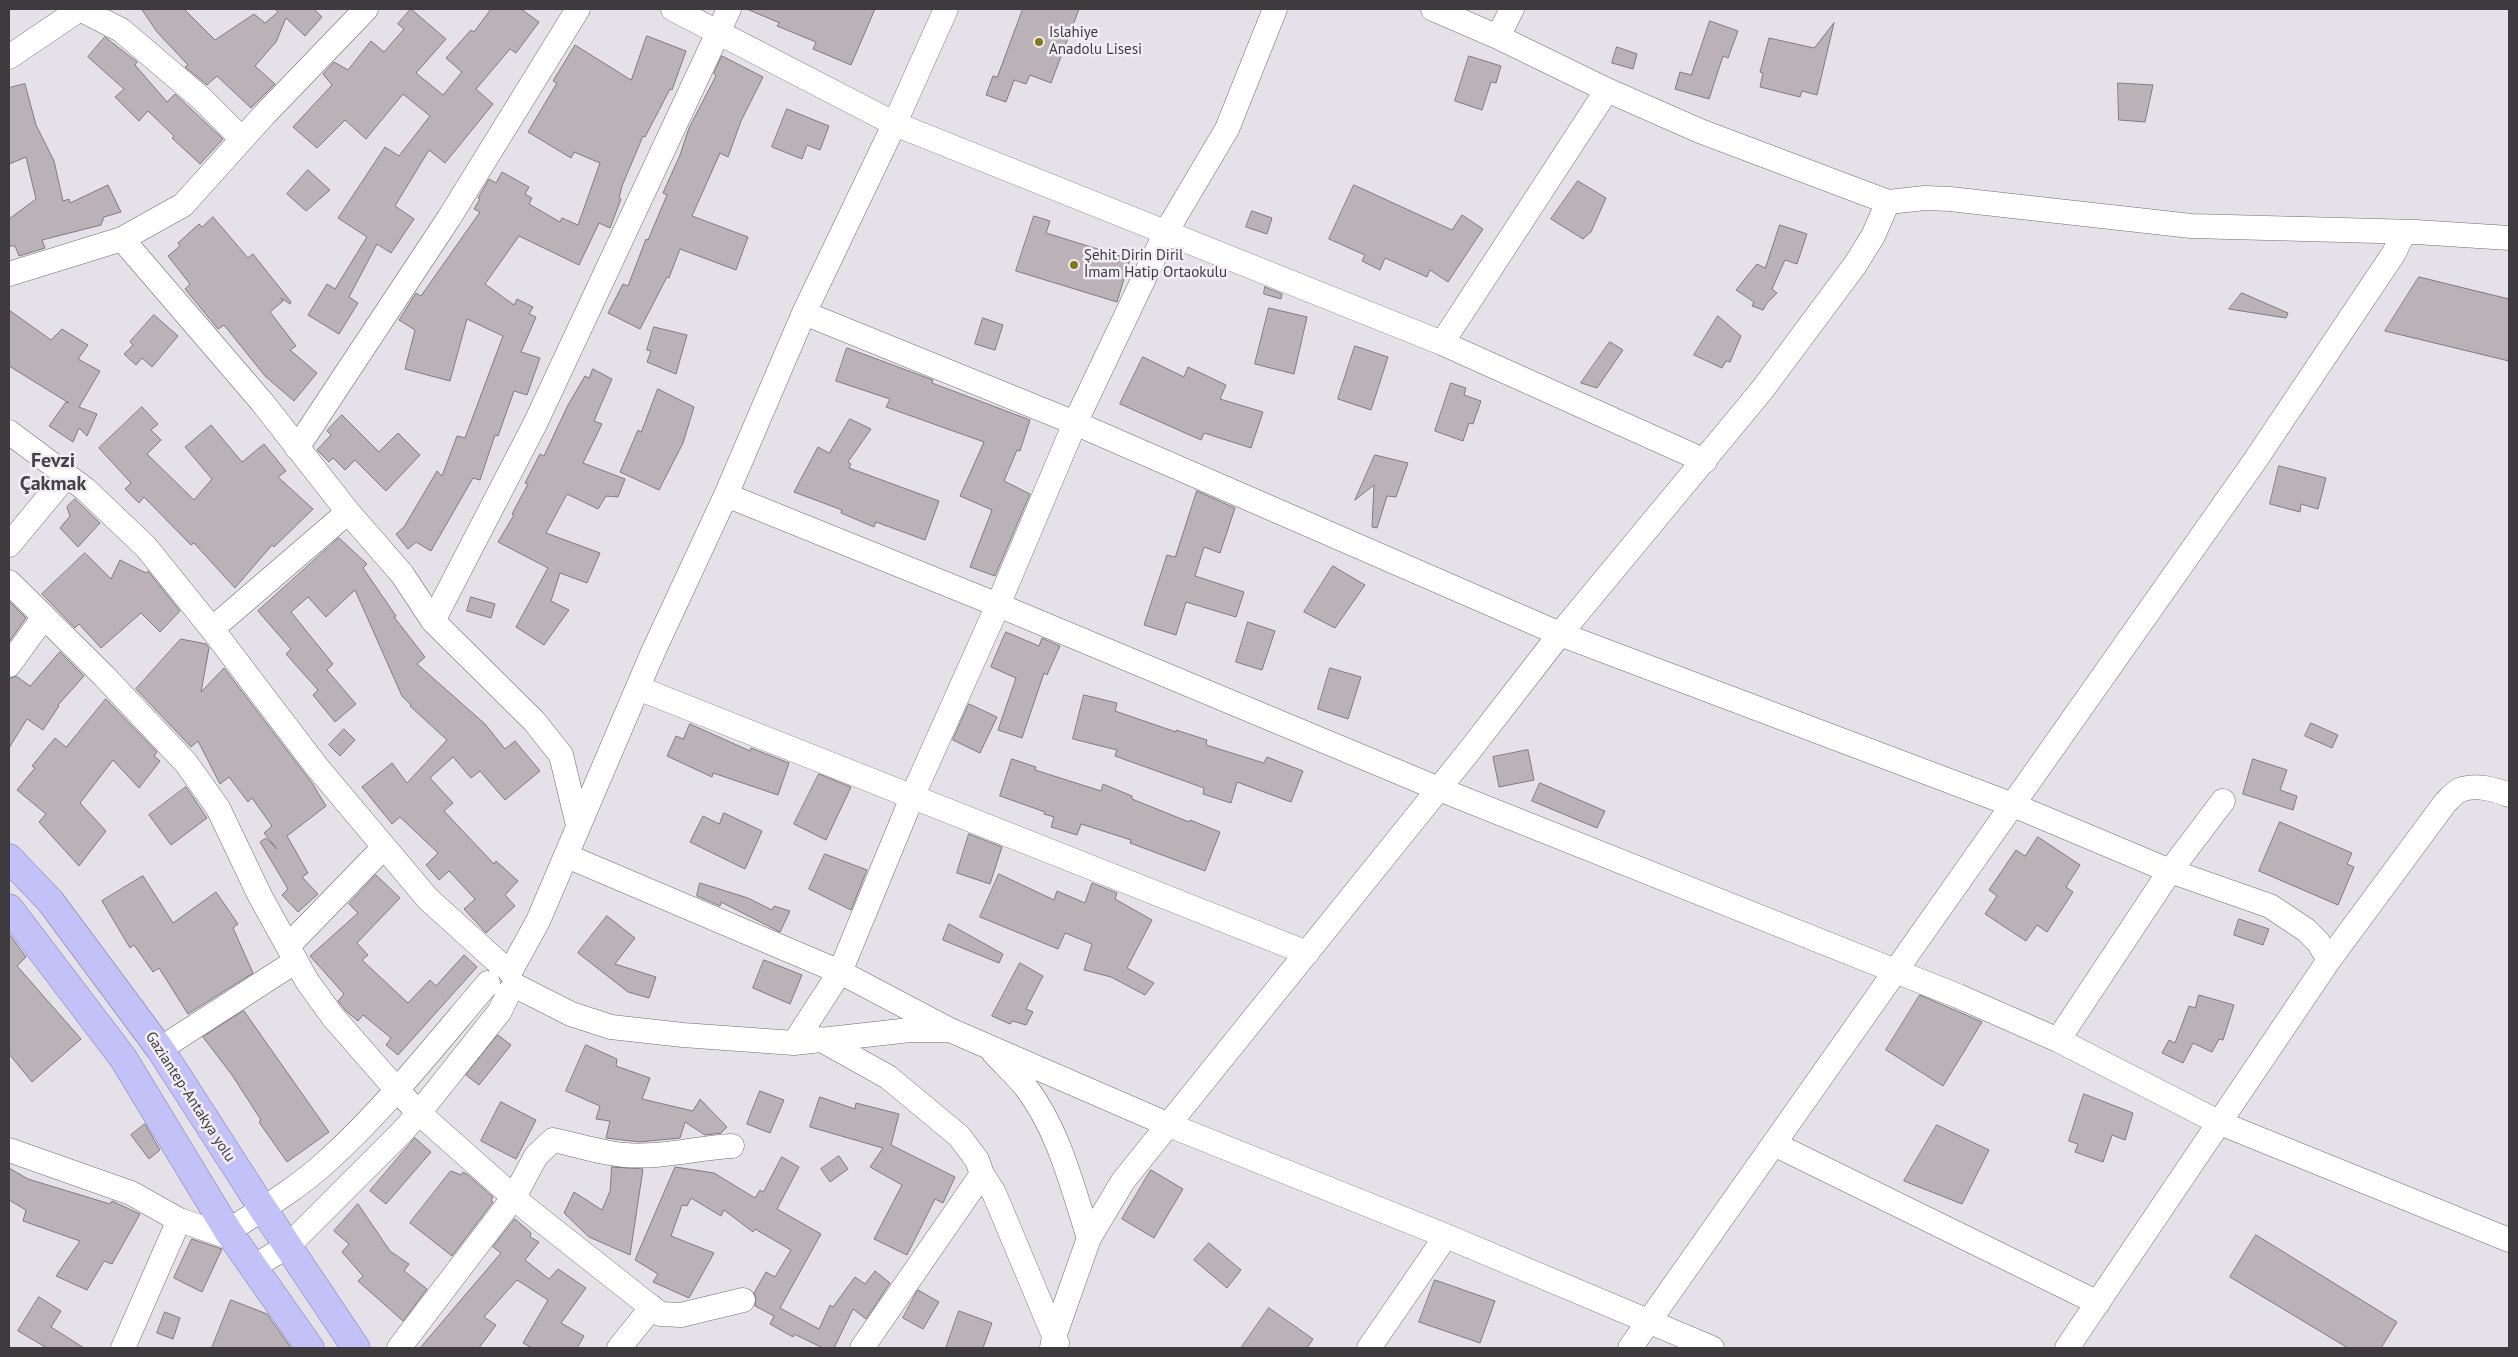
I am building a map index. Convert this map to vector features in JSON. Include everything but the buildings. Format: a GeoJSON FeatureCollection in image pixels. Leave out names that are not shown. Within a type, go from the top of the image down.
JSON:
{"type":"FeatureCollection","features":[{"type":"Feature","properties":{"kind":"main road","name":"Gaziantep-Antakya yolu"},"geometry":{"type":"LineString","coordinates":[[9,858],[51,902],[160,1049],[262,1209],[356,1348]]}},
{"type":"Feature","properties":{"kind":"main road"},"geometry":{"type":"LineString","coordinates":[[9,908],[123,1058],[230,1234],[310,1348]]}},
{"type":"Feature","properties":{"kind":"street"},"geometry":{"type":"LineString","coordinates":[[9,57],[80,9],[120,30],[202,99],[242,139]]}},
{"type":"Feature","properties":{"kind":"street"},"geometry":{"type":"LineString","coordinates":[[9,274],[122,239],[183,205],[242,139],[366,9]]}},
{"type":"Feature","properties":{"kind":"street"},"geometry":{"type":"LineString","coordinates":[[297,448],[449,218],[578,9]]}},
{"type":"Feature","properties":{"kind":"street"},"geometry":{"type":"LineString","coordinates":[[673,9],[894,124],[1442,343],[1705,461]]}},
{"type":"Feature","properties":{"kind":"street"},"geometry":{"type":"LineString","coordinates":[[433,621],[535,424],[729,9]]}},
{"type":"Feature","properties":{"kind":"street"},"geometry":{"type":"LineString","coordinates":[[9,1150],[131,1193],[179,1220],[230,1234],[323,1165],[365,1125],[396,1089],[504,979],[538,921],[567,856],[578,825],[726,495],[804,313],[894,124],[946,9]]}},
{"type":"Feature","properties":{"kind":"street"},"geometry":{"type":"LineString","coordinates":[[794,1043],[840,972],[913,795],[998,604],[1075,423],[1166,232],[1227,129],[1275,9]]}},
{"type":"Feature","properties":{"kind":"street"},"geometry":{"type":"LineString","coordinates":[[1433,9],[1498,37],[1607,90],[1700,131],[1888,202],[1925,198],[1950,199],[2191,226],[2404,232],[2509,238]]}},
{"type":"Feature","properties":{"kind":"street"},"geometry":{"type":"LineString","coordinates":[[1498,37],[1512,9]]}},
{"type":"Feature","properties":{"kind":"street"},"geometry":{"type":"LineString","coordinates":[[1442,343],[1607,90]]}},
{"type":"Feature","properties":{"kind":"street"},"geometry":{"type":"LineString","coordinates":[[1056,1345],[1089,1238],[1123,1181],[1439,789],[1560,634],[1762,390],[1855,265],[1873,236],[1888,202]]}},
{"type":"Feature","properties":{"kind":"street"},"geometry":{"type":"LineString","coordinates":[[1630,1348],[2254,462],[2394,253],[2404,232]]}},
{"type":"Feature","properties":{"kind":"street"},"geometry":{"type":"LineString","coordinates":[[122,239],[262,402],[348,512],[402,574],[433,621],[534,721],[561,755],[578,825]]}},
{"type":"Feature","properties":{"kind":"street"},"geometry":{"type":"LineString","coordinates":[[804,313],[1075,423],[1560,634],[2013,805],[2170,871],[2270,906],[2306,930],[2318,942],[2329,960]]}},
{"type":"Feature","properties":{"kind":"street"},"geometry":{"type":"LineString","coordinates":[[9,432],[85,489],[146,547],[212,629],[317,767],[428,899],[504,979],[571,1014],[611,1026],[683,1035],[794,1043],[910,1030],[950,1030]]}},
{"type":"Feature","properties":{"kind":"street"},"geometry":{"type":"LineString","coordinates":[[9,545],[66,475]]}},
{"type":"Feature","properties":{"kind":"street"},"geometry":{"type":"LineString","coordinates":[[726,495],[998,604],[1135,664],[1439,789],[1896,971],[2058,1040],[2220,1123],[2509,1240]]}},
{"type":"Feature","properties":{"kind":"street"},"geometry":{"type":"LineString","coordinates":[[212,629],[348,512]]}},
{"type":"Feature","properties":{"kind":"street"},"geometry":{"type":"LineString","coordinates":[[9,582],[104,676],[186,764],[218,808],[260,896],[307,981],[333,1017],[419,1113],[514,1197],[660,1314],[681,1315],[743,1300]]}},
{"type":"Feature","properties":{"kind":"street"},"geometry":{"type":"LineString","coordinates":[[9,665],[44,617]]}},
{"type":"Feature","properties":{"kind":"street"},"geometry":{"type":"LineString","coordinates":[[638,688],[913,795],[1307,953]]}},
{"type":"Feature","properties":{"kind":"street"},"geometry":{"type":"LineString","coordinates":[[2067,1348],[2329,960],[2445,804],[2460,790],[2478,788],[2497,790],[2509,795]]}},
{"type":"Feature","properties":{"kind":"street"},"geometry":{"type":"LineString","coordinates":[[2058,1040],[2170,871],[2223,800]]}},
{"type":"Feature","properties":{"kind":"street"},"geometry":{"type":"LineString","coordinates":[[160,1049],[292,953],[384,847]]}},
{"type":"Feature","properties":{"kind":"street"},"geometry":{"type":"LineString","coordinates":[[567,856],[840,972],[950,1030],[1169,1125],[1446,1236],[1712,1348]]}},
{"type":"Feature","properties":{"kind":"street"},"geometry":{"type":"LineString","coordinates":[[253,1267],[288,1246],[419,1113],[500,1011],[504,979]]}},
{"type":"Feature","properties":{"kind":"street"},"geometry":{"type":"LineString","coordinates":[[820,1039],[888,1077],[959,1136],[978,1160],[982,1174],[994,1193],[1056,1345]]}},
{"type":"Feature","properties":{"kind":"street"},"geometry":{"type":"LineString","coordinates":[[987,1045],[1025,1086],[1046,1120],[1063,1156],[1089,1238]]}},
{"type":"Feature","properties":{"kind":"street"},"geometry":{"type":"LineString","coordinates":[[399,1348],[514,1197],[536,1156],[553,1140],[624,1156],[670,1155],[704,1148],[732,1146]]}},
{"type":"Feature","properties":{"kind":"street"},"geometry":{"type":"LineString","coordinates":[[1774,1144],[2098,1303]]}},
{"type":"Feature","properties":{"kind":"street"},"geometry":{"type":"LineString","coordinates":[[862,1348],[982,1174]]}},
{"type":"Feature","properties":{"kind":"street"},"geometry":{"type":"LineString","coordinates":[[123,1348],[179,1220]]}},
{"type":"Feature","properties":{"kind":"street"},"geometry":{"type":"LineString","coordinates":[[1369,1348],[1446,1236]]}},
{"type":"Feature","properties":{"kind":"street"},"geometry":{"type":"LineString","coordinates":[[619,1348],[652,1307]]}},
{"type":"Feature","properties":{"kind":"place","name":"Islahiye Anadolu Lisesi"},"geometry":{"type":"Point","coordinates":[1039,42]}},
{"type":"Feature","properties":{"kind":"place","name":"Şehit Dirin Diril İmam Hatip Ortaokulu"},"geometry":{"type":"Point","coordinates":[1074,265]}},
{"type":"Feature","properties":{"kind":"district","name":"Fevzi Çakmak"},"geometry":{"type":"Point","coordinates":[53,472]}}]}
